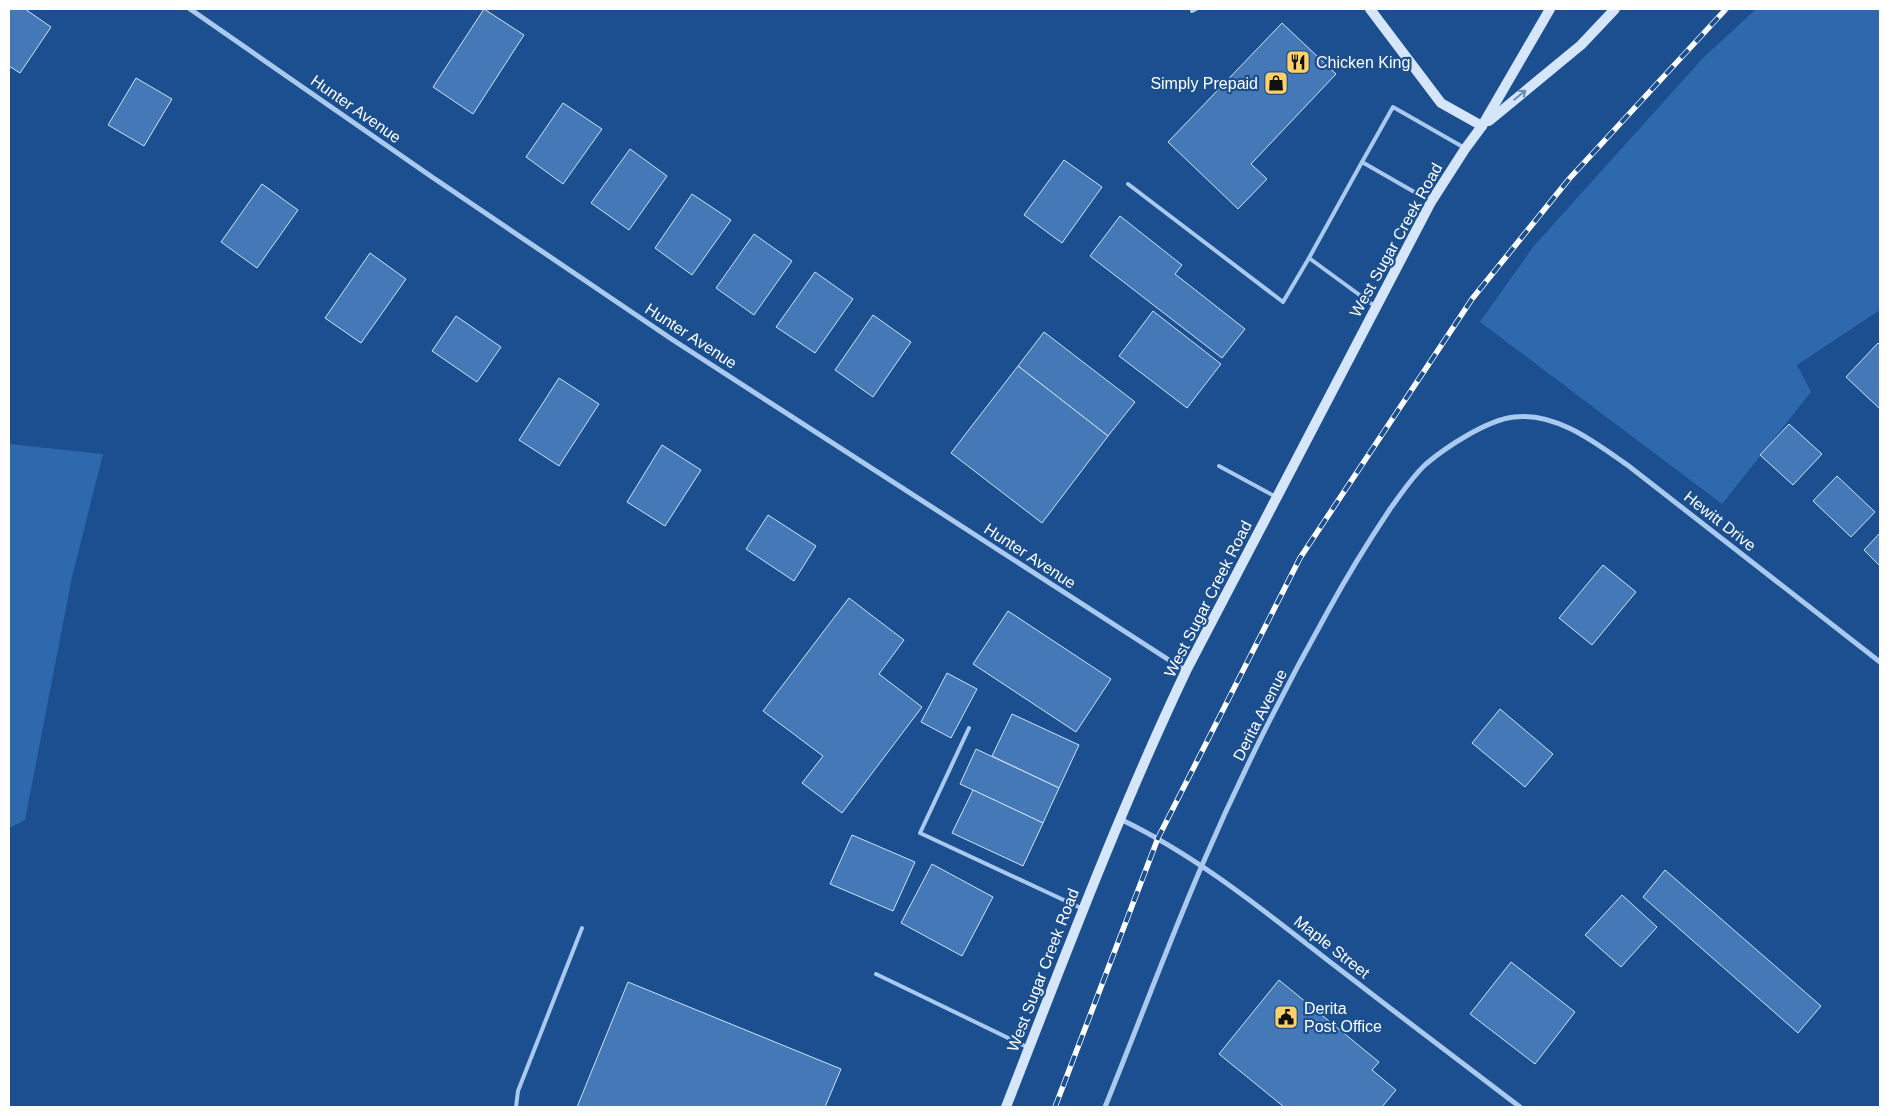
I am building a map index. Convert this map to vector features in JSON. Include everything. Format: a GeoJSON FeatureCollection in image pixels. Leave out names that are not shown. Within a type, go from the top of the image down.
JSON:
{"type":"FeatureCollection","features":[{"type":"Feature","properties":{"kind":"main road"},"geometry":{"type":"LineString","coordinates":[[1370,9],[1441,103],[1482,126]]}},
{"type":"Feature","properties":{"kind":"main road","name":"West Sugar Creek Road"},"geometry":{"type":"LineString","coordinates":[[1006,1107],[1119,819],[1186,671],[1431,202],[1465,148],[1482,126],[1550,9]]}},
{"type":"Feature","properties":{"kind":"main road","name":"West Sugar Creek Road"},"geometry":{"type":"LineString","coordinates":[[1482,126],[1581,45],[1615,9]]}},
{"type":"Feature","properties":{"kind":"street","name":"Hunter Avenue"},"geometry":{"type":"LineString","coordinates":[[190,9],[432,177],[673,340],[1186,671]]}},
{"type":"Feature","properties":{"kind":"street","name":"Derita Avenue"},"geometry":{"type":"LineString","coordinates":[[1105,1107],[1202,865],[1254,753],[1315,633],[1373,534],[1402,492],[1425,465],[1456,442],[1512,417],[1535,417]]}},
{"type":"Feature","properties":{"kind":"street","name":"Hewitt Drive"},"geometry":{"type":"LineString","coordinates":[[1535,417],[1564,425],[1623,462],[1880,662]]}},
{"type":"Feature","properties":{"kind":"street","name":"Maple Street"},"geometry":{"type":"LineString","coordinates":[[1119,819],[1158,838],[1202,865],[1285,926],[1520,1107]]}},
{"type":"Feature","properties":{"kind":"lane"},"geometry":{"type":"LineString","coordinates":[[1128,184],[1283,302],[1393,107],[1465,148]]}},
{"type":"Feature","properties":{"kind":"lane"},"geometry":{"type":"LineString","coordinates":[[1362,162],[1431,202]]}},
{"type":"Feature","properties":{"kind":"lane"},"geometry":{"type":"LineString","coordinates":[[1309,258],[1376,307]]}},
{"type":"Feature","properties":{"kind":"lane"},"geometry":{"type":"LineString","coordinates":[[1219,466],[1276,497]]}},
{"type":"Feature","properties":{"kind":"lane"},"geometry":{"type":"LineString","coordinates":[[969,728],[920,833],[1083,909]]}},
{"type":"Feature","properties":{"kind":"lane"},"geometry":{"type":"LineString","coordinates":[[516,1107],[518,1091],[582,928]]}},
{"type":"Feature","properties":{"kind":"lane"},"geometry":{"type":"LineString","coordinates":[[876,974],[1029,1048]]}},
{"type":"Feature","properties":{"kind":"shaded area"},"geometry":{"type":"Polygon","coordinates":[[[1756,9],[1880,9],[1880,310],[1797,365],[1811,392],[1722,504],[1480,322],[1533,247],[1703,58],[1756,9]]]}},
{"type":"Feature","properties":{"kind":"shaded area"},"geometry":{"type":"Polygon","coordinates":[[[9,444],[103,454],[72,577],[25,820],[9,828],[9,444]]]}},
{"type":"Feature","properties":{"kind":"building"},"geometry":{"type":"Polygon","coordinates":[[[9,9],[25,9],[51,27],[20,73],[9,66],[9,9]]]}},
{"type":"Feature","properties":{"kind":"building"},"geometry":{"type":"Polygon","coordinates":[[[484,9],[524,35],[473,114],[433,87],[484,9]]]}},
{"type":"Feature","properties":{"kind":"building"},"geometry":{"type":"Polygon","coordinates":[[[1282,23],[1336,74],[1251,164],[1267,179],[1238,209],[1168,142],[1282,23]]]}},
{"type":"Feature","properties":{"kind":"building"},"geometry":{"type":"Polygon","coordinates":[[[136,78],[172,99],[144,146],[108,125],[136,78]]]}},
{"type":"Feature","properties":{"kind":"building"},"geometry":{"type":"Polygon","coordinates":[[[563,103],[602,129],[563,184],[526,157],[563,103]]]}},
{"type":"Feature","properties":{"kind":"building"},"geometry":{"type":"Polygon","coordinates":[[[630,149],[667,176],[629,230],[591,203],[630,149]]]}},
{"type":"Feature","properties":{"kind":"building"},"geometry":{"type":"Polygon","coordinates":[[[1064,160],[1102,187],[1062,243],[1024,215],[1064,160]]]}},
{"type":"Feature","properties":{"kind":"building"},"geometry":{"type":"Polygon","coordinates":[[[262,184],[298,210],[257,268],[221,242],[262,184]]]}},
{"type":"Feature","properties":{"kind":"building"},"geometry":{"type":"Polygon","coordinates":[[[692,194],[731,220],[692,275],[655,248],[692,194]]]}},
{"type":"Feature","properties":{"kind":"building"},"geometry":{"type":"Polygon","coordinates":[[[1120,216],[1182,265],[1175,274],[1245,329],[1222,358],[1090,256],[1120,216]]]}},
{"type":"Feature","properties":{"kind":"building"},"geometry":{"type":"Polygon","coordinates":[[[754,234],[792,261],[754,315],[716,288],[754,234]]]}},
{"type":"Feature","properties":{"kind":"building"},"geometry":{"type":"Polygon","coordinates":[[[370,253],[406,279],[361,343],[325,318],[370,253]]]}},
{"type":"Feature","properties":{"kind":"building"},"geometry":{"type":"Polygon","coordinates":[[[815,272],[853,299],[815,353],[776,327],[815,272]]]}},
{"type":"Feature","properties":{"kind":"building"},"geometry":{"type":"Polygon","coordinates":[[[1153,311],[1221,364],[1187,408],[1119,356],[1153,311]]]}},
{"type":"Feature","properties":{"kind":"building"},"geometry":{"type":"Polygon","coordinates":[[[873,315],[911,342],[873,397],[835,370],[873,315]]]}},
{"type":"Feature","properties":{"kind":"building"},"geometry":{"type":"Polygon","coordinates":[[[456,316],[501,347],[477,382],[432,351],[456,316]]]}},
{"type":"Feature","properties":{"kind":"building"},"geometry":{"type":"Polygon","coordinates":[[[1044,332],[1135,402],[1108,436],[1018,366],[1044,332]]]}},
{"type":"Feature","properties":{"kind":"building"},"geometry":{"type":"Polygon","coordinates":[[[1878,343],[1880,345],[1880,409],[1846,377],[1878,343]]]}},
{"type":"Feature","properties":{"kind":"building"},"geometry":{"type":"Polygon","coordinates":[[[1018,366],[1108,436],[1042,523],[951,453],[1018,366]]]}},
{"type":"Feature","properties":{"kind":"building"},"geometry":{"type":"Polygon","coordinates":[[[559,378],[599,404],[559,466],[519,440],[559,378]]]}},
{"type":"Feature","properties":{"kind":"building"},"geometry":{"type":"Polygon","coordinates":[[[1789,424],[1822,454],[1793,485],[1760,455],[1789,424]]]}},
{"type":"Feature","properties":{"kind":"building"},"geometry":{"type":"Polygon","coordinates":[[[662,445],[701,470],[665,526],[627,502],[662,445]]]}},
{"type":"Feature","properties":{"kind":"building"},"geometry":{"type":"Polygon","coordinates":[[[1837,476],[1875,512],[1851,537],[1813,501],[1837,476]]]}},
{"type":"Feature","properties":{"kind":"building"},"geometry":{"type":"Polygon","coordinates":[[[768,515],[816,546],[794,581],[746,549],[768,515]]]}},
{"type":"Feature","properties":{"kind":"building"},"geometry":{"type":"Polygon","coordinates":[[[1880,533],[1880,566],[1864,550],[1880,533]]]}},
{"type":"Feature","properties":{"kind":"building"},"geometry":{"type":"Polygon","coordinates":[[[1603,565],[1636,592],[1592,645],[1559,618],[1603,565]]]}},
{"type":"Feature","properties":{"kind":"building"},"geometry":{"type":"Polygon","coordinates":[[[849,598],[904,640],[879,674],[922,707],[842,813],[802,783],[823,756],[763,711],[849,598]]]}},
{"type":"Feature","properties":{"kind":"building"},"geometry":{"type":"Polygon","coordinates":[[[1008,611],[1111,679],[1076,732],[973,664],[1008,611]]]}},
{"type":"Feature","properties":{"kind":"building"},"geometry":{"type":"Polygon","coordinates":[[[947,673],[977,689],[951,738],[921,722],[947,673]]]}},
{"type":"Feature","properties":{"kind":"building"},"geometry":{"type":"Polygon","coordinates":[[[1500,709],[1553,754],[1525,787],[1472,743],[1500,709]]]}},
{"type":"Feature","properties":{"kind":"building"},"geometry":{"type":"Polygon","coordinates":[[[1012,714],[1079,745],[1059,788],[992,756],[1012,714]]]}},
{"type":"Feature","properties":{"kind":"building"},"geometry":{"type":"Polygon","coordinates":[[[976,749],[1059,788],[1043,823],[960,784],[976,749]]]}},
{"type":"Feature","properties":{"kind":"building"},"geometry":{"type":"Polygon","coordinates":[[[973,790],[1043,823],[1023,866],[952,833],[973,790]]]}},
{"type":"Feature","properties":{"kind":"building"},"geometry":{"type":"Polygon","coordinates":[[[852,835],[915,862],[893,911],[830,884],[852,835]]]}},
{"type":"Feature","properties":{"kind":"building"},"geometry":{"type":"Polygon","coordinates":[[[932,864],[993,897],[962,956],[901,923],[932,864]]]}},
{"type":"Feature","properties":{"kind":"building"},"geometry":{"type":"Polygon","coordinates":[[[1665,870],[1821,1006],[1798,1033],[1643,897],[1665,870]]]}},
{"type":"Feature","properties":{"kind":"building"},"geometry":{"type":"Polygon","coordinates":[[[1622,895],[1657,927],[1621,967],[1585,935],[1622,895]]]}},
{"type":"Feature","properties":{"kind":"building"},"geometry":{"type":"Polygon","coordinates":[[[1511,962],[1575,1012],[1535,1064],[1470,1014],[1511,962]]]}},
{"type":"Feature","properties":{"kind":"building","name":"Derita Post Office"},"geometry":{"type":"Polygon","coordinates":[[[1279,980],[1379,1062],[1372,1070],[1396,1090],[1382,1107],[1284,1107],[1219,1054],[1279,980]]]}},
{"type":"Feature","properties":{"kind":"building"},"geometry":{"type":"Polygon","coordinates":[[[628,982],[841,1069],[825,1107],[577,1107],[628,982]]]}},
{"type":"Feature","properties":{"kind":"railway"},"geometry":{"type":"LineString","coordinates":[[1055,1107],[1158,838],[1300,558],[1472,299],[1569,179],[1726,9]]}},
{"type":"Feature","properties":{"kind":"place","name":"Chicken King"},"geometry":{"type":"Point","coordinates":[1298,62]}},
{"type":"Feature","properties":{"kind":"place","name":"Simply Prepaid"},"geometry":{"type":"Point","coordinates":[1276,83]}},
{"type":"Feature","properties":{"kind":"place","name":"Derita Post Office"},"geometry":{"type":"Point","coordinates":[1286,1017]}}]}
